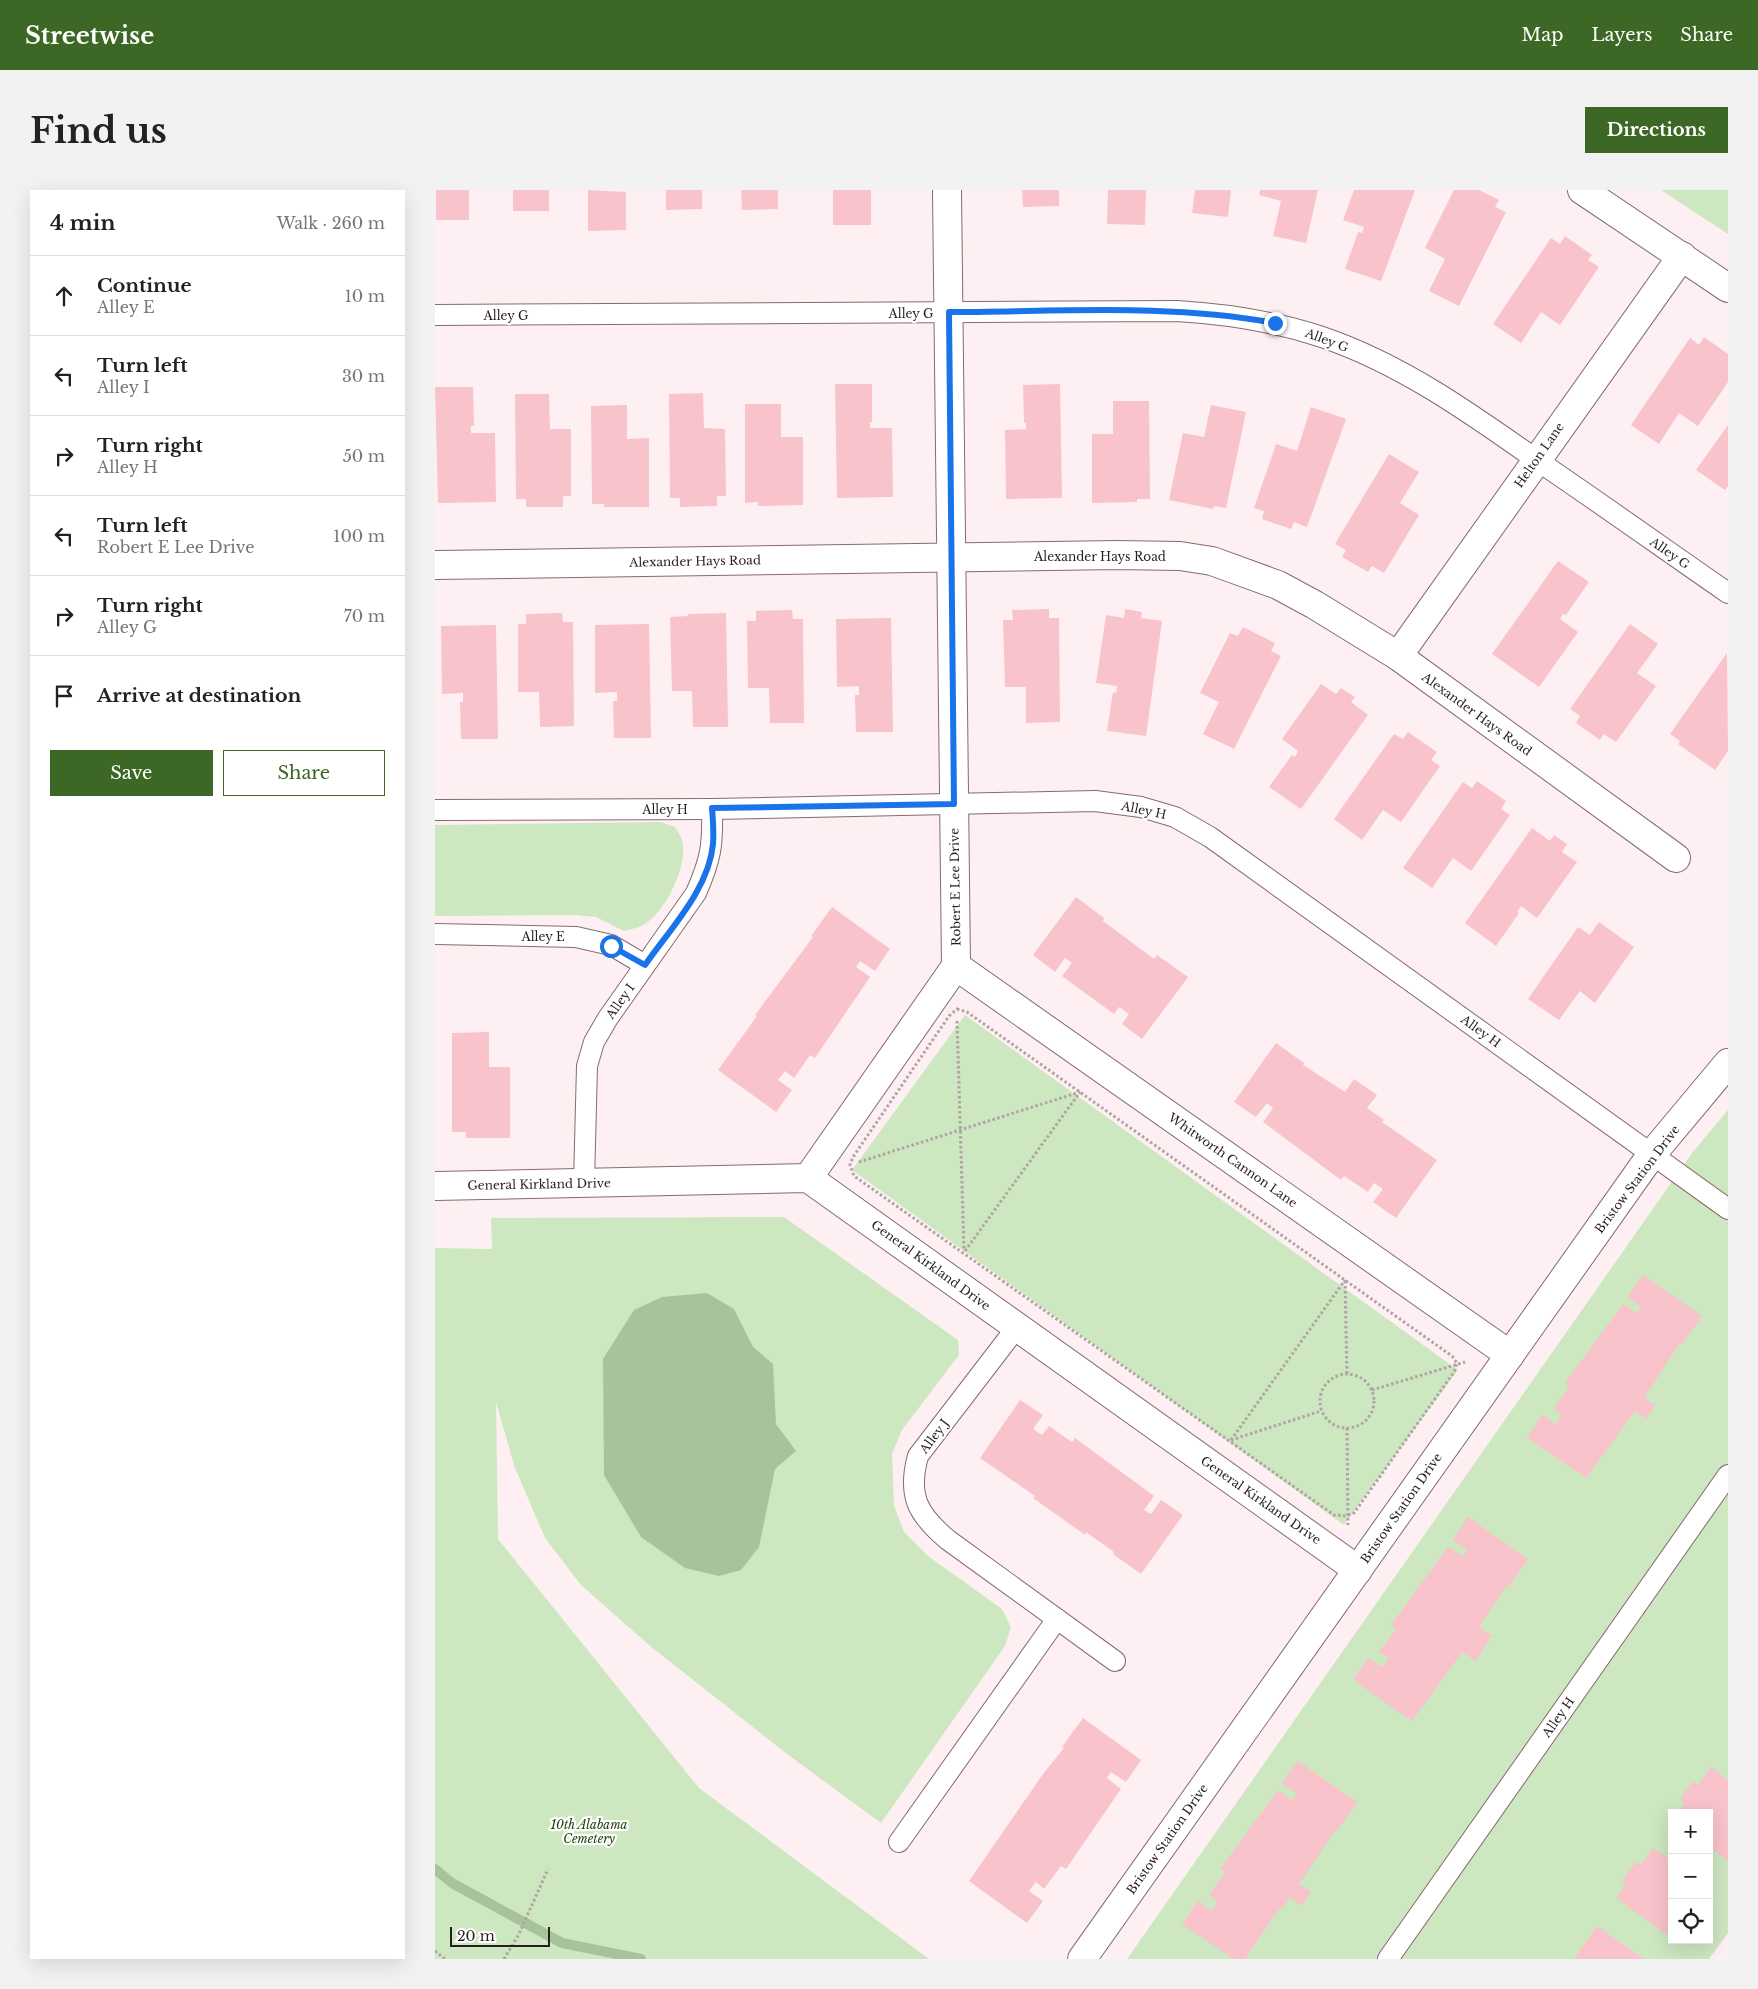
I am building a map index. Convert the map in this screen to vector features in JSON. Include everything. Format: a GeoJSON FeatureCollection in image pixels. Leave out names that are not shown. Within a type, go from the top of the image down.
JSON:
{"type":"FeatureCollection","features":[{"type":"Feature","properties":{"kind":"street","name":"Robert E Lee Drive"},"geometry":{"type":"LineString","coordinates":[[947,190],[956,966]]}},
{"type":"Feature","properties":{"kind":"street"},"geometry":{"type":"LineString","coordinates":[[1582,190],[1728,288]]}},
{"type":"Feature","properties":{"kind":"street","name":"Helton Lane"},"geometry":{"type":"LineString","coordinates":[[1398,656],[1536,459],[1682,256]]}},
{"type":"Feature","properties":{"kind":"street","name":"Alexander Hays Road"},"geometry":{"type":"LineString","coordinates":[[435,565],[1117,555],[1180,556],[1211,561],[1278,585],[1315,605],[1398,656],[1676,858]]}},
{"type":"Feature","properties":{"kind":"street"},"geometry":{"type":"LineString","coordinates":[[808,1178],[956,966]]}},
{"type":"Feature","properties":{"kind":"street","name":"Whitworth Cannon Lane"},"geometry":{"type":"LineString","coordinates":[[956,966],[1510,1355]]}},
{"type":"Feature","properties":{"kind":"street","name":"Bristow Station Drive"},"geometry":{"type":"LineString","coordinates":[[1082,1959],[1652,1154],[1728,1063]]}},
{"type":"Feature","properties":{"kind":"street","name":"General Kirkland Drive"},"geometry":{"type":"LineString","coordinates":[[435,1186],[808,1178],[1358,1570]]}},
{"type":"Feature","properties":{"kind":"lane","name":"Alley G"},"geometry":{"type":"LineString","coordinates":[[435,316],[1177,311],[1227,314],[1275,323],[1323,337],[1376,360],[1458,404],[1728,593]]}},
{"type":"Feature","properties":{"kind":"lane","name":"Alley H"},"geometry":{"type":"LineString","coordinates":[[435,810],[712,808],[1095,801],[1141,807],[1175,817],[1210,837],[1728,1209]]}},
{"type":"Feature","properties":{"kind":"lane","name":"Alley I"},"geometry":{"type":"LineString","coordinates":[[584,1183],[587,1066],[594,1042],[607,1018],[696,893],[705,874],[713,845],[712,808]]}},
{"type":"Feature","properties":{"kind":"lane","name":"Alley E"},"geometry":{"type":"LineString","coordinates":[[435,934],[576,937],[611,946],[645,965]]}},
{"type":"Feature","properties":{"kind":"lane","name":"Alley J"},"geometry":{"type":"LineString","coordinates":[[1017,1327],[918,1456],[913,1476],[915,1494],[920,1510],[931,1526],[1115,1661]]}},
{"type":"Feature","properties":{"kind":"lane","name":"Alley H"},"geometry":{"type":"LineString","coordinates":[[1388,1959],[1728,1475]]}},
{"type":"Feature","properties":{"kind":"lane"},"geometry":{"type":"LineString","coordinates":[[899,1842],[1057,1619]]}},
{"type":"Feature","properties":{"kind":"path"},"geometry":{"type":"LineString","coordinates":[[956,966],[964,1253]]}},
{"type":"Feature","properties":{"kind":"path"},"geometry":{"type":"LineString","coordinates":[[957,1009],[967,1012],[1080,1092],[1452,1356],[1457,1363]]}},
{"type":"Feature","properties":{"kind":"path"},"geometry":{"type":"LineString","coordinates":[[957,1009],[943,1024],[853,1157],[850,1165],[854,1176],[1335,1515],[1346,1516],[1354,1513],[1454,1372],[1457,1363]]}},
{"type":"Feature","properties":{"kind":"path"},"geometry":{"type":"LineString","coordinates":[[808,1178],[1080,1092]]}},
{"type":"Feature","properties":{"kind":"path"},"geometry":{"type":"LineString","coordinates":[[964,1253],[1080,1092]]}},
{"type":"Feature","properties":{"kind":"path"},"geometry":{"type":"LineString","coordinates":[[1345,1280],[1347,1374]]}},
{"type":"Feature","properties":{"kind":"path"},"geometry":{"type":"LineString","coordinates":[[1230,1441],[1345,1280]]}},
{"type":"Feature","properties":{"kind":"path"},"geometry":{"type":"LineString","coordinates":[[1372,1390],[1457,1363],[1510,1355]]}},
{"type":"Feature","properties":{"kind":"path"},"geometry":{"type":"LineString","coordinates":[[1347,1374],[1360,1378],[1372,1390],[1374,1407],[1364,1423],[1356,1427],[1347,1428],[1329,1423],[1321,1411],[1319,1397],[1322,1388],[1335,1376],[1347,1374]]}},
{"type":"Feature","properties":{"kind":"path"},"geometry":{"type":"LineString","coordinates":[[1230,1441],[1321,1411]]}},
{"type":"Feature","properties":{"kind":"path"},"geometry":{"type":"LineString","coordinates":[[1347,1428],[1346,1516],[1358,1570]]}},
{"type":"Feature","properties":{"kind":"path"},"geometry":{"type":"LineString","coordinates":[[504,1959],[529,1914],[548,1868]]}},
{"type":"Feature","properties":{"kind":"path"},"geometry":{"type":"LineString","coordinates":[[435,1951],[445,1959]]}},
{"type":"Feature","properties":{"kind":"green space"},"geometry":{"type":"Polygon","coordinates":[[[1661,190],[1728,190],[1728,234],[1661,190]]]}},
{"type":"Feature","properties":{"kind":"green space"},"geometry":{"type":"Polygon","coordinates":[[[661,822],[675,827],[682,840],[683,854],[681,865],[668,897],[656,915],[641,926],[624,931],[596,917],[575,915],[435,916],[435,825],[661,822]]]}},
{"type":"Feature","properties":{"kind":"green space"},"geometry":{"type":"Polygon","coordinates":[[[965,1015],[1458,1370],[1344,1525],[852,1170],[965,1015]]]}},
{"type":"Feature","properties":{"kind":"green space"},"geometry":{"type":"Polygon","coordinates":[[[1728,1110],[1728,1933],[1709,1959],[1127,1959],[1692,1153],[1728,1110]]]}},
{"type":"Feature","properties":{"kind":"green space","name":"10th Alabama Cemetery"},"geometry":{"type":"Polygon","coordinates":[[[784,1217],[958,1340],[959,1355],[902,1430],[892,1454],[894,1506],[904,1532],[928,1556],[1002,1609],[1011,1627],[1005,1646],[881,1823],[787,1754],[650,1646],[581,1585],[545,1538],[515,1468],[496,1402],[498,1539],[699,1788],[929,1959],[435,1959],[435,1248],[492,1249],[491,1218],[784,1217]]]}},
{"type":"Feature","properties":{"kind":"shaded area"},"geometry":{"type":"Polygon","coordinates":[[[707,1293],[734,1309],[753,1347],[773,1364],[776,1424],[796,1451],[775,1469],[759,1547],[741,1570],[719,1576],[685,1568],[641,1537],[604,1475],[603,1359],[634,1310],[662,1297],[707,1293]]]}},
{"type":"Feature","properties":{"kind":"building"},"geometry":{"type":"Polygon","coordinates":[[[436,190],[469,190],[469,220],[436,220],[436,190]]]}},
{"type":"Feature","properties":{"kind":"building"},"geometry":{"type":"Polygon","coordinates":[[[513,190],[549,190],[549,211],[513,211],[513,190]]]}},
{"type":"Feature","properties":{"kind":"building"},"geometry":{"type":"Polygon","coordinates":[[[588,190],[626,192],[626,230],[588,231],[588,190]]]}},
{"type":"Feature","properties":{"kind":"building"},"geometry":{"type":"Polygon","coordinates":[[[666,190],[702,190],[702,209],[666,210],[666,190]]]}},
{"type":"Feature","properties":{"kind":"building"},"geometry":{"type":"Polygon","coordinates":[[[741,190],[778,190],[778,209],[742,210],[741,190]]]}},
{"type":"Feature","properties":{"kind":"building"},"geometry":{"type":"Polygon","coordinates":[[[833,190],[871,190],[871,225],[833,225],[833,190]]]}},
{"type":"Feature","properties":{"kind":"building"},"geometry":{"type":"Polygon","coordinates":[[[1022,190],[1059,190],[1059,206],[1023,207],[1022,190]]]}},
{"type":"Feature","properties":{"kind":"building"},"geometry":{"type":"Polygon","coordinates":[[[1108,190],[1146,190],[1145,225],[1107,224],[1108,190]]]}},
{"type":"Feature","properties":{"kind":"building"},"geometry":{"type":"Polygon","coordinates":[[[1195,190],[1231,190],[1228,217],[1192,213],[1195,190]]]}},
{"type":"Feature","properties":{"kind":"building"},"geometry":{"type":"Polygon","coordinates":[[[1260,190],[1318,190],[1306,243],[1273,236],[1281,201],[1259,195],[1260,190]]]}},
{"type":"Feature","properties":{"kind":"building"},"geometry":{"type":"Polygon","coordinates":[[[1354,190],[1415,190],[1381,281],[1345,269],[1358,232],[1362,233],[1364,227],[1343,220],[1354,190]]]}},
{"type":"Feature","properties":{"kind":"building"},"geometry":{"type":"Polygon","coordinates":[[[1454,190],[1479,190],[1499,200],[1495,207],[1506,212],[1459,306],[1429,291],[1445,259],[1425,248],[1454,190]]]}},
{"type":"Feature","properties":{"kind":"building"},"geometry":{"type":"Polygon","coordinates":[[[1565,236],[1592,255],[1588,260],[1599,267],[1560,325],[1541,312],[1521,343],[1493,324],[1551,238],[1560,244],[1565,236]]]}},
{"type":"Feature","properties":{"kind":"building"},"geometry":{"type":"Polygon","coordinates":[[[1704,337],[1728,354],[1728,382],[1698,426],[1679,413],[1659,444],[1631,425],[1690,338],[1699,345],[1704,337]]]}},
{"type":"Feature","properties":{"kind":"building"},"geometry":{"type":"Polygon","coordinates":[[[835,384],[872,384],[872,422],[870,422],[870,428],[892,428],[893,497],[837,498],[835,384]]]}},
{"type":"Feature","properties":{"kind":"building"},"geometry":{"type":"Polygon","coordinates":[[[1060,384],[1062,498],[1006,499],[1005,430],[1026,429],[1026,423],[1024,423],[1023,385],[1060,384]]]}},
{"type":"Feature","properties":{"kind":"building"},"geometry":{"type":"Polygon","coordinates":[[[435,387],[473,387],[474,426],[471,426],[471,433],[495,433],[496,502],[438,503],[435,387]]]}},
{"type":"Feature","properties":{"kind":"building"},"geometry":{"type":"Polygon","coordinates":[[[703,393],[704,428],[725,429],[726,496],[717,496],[717,506],[680,507],[680,498],[670,498],[669,394],[703,393]]]}},
{"type":"Feature","properties":{"kind":"building"},"geometry":{"type":"Polygon","coordinates":[[[515,394],[549,394],[550,429],[571,429],[571,496],[563,496],[563,507],[526,507],[526,499],[516,499],[515,394]]]}},
{"type":"Feature","properties":{"kind":"building"},"geometry":{"type":"Polygon","coordinates":[[[1113,401],[1149,401],[1150,499],[1137,499],[1137,502],[1092,503],[1092,434],[1113,434],[1113,401]]]}},
{"type":"Feature","properties":{"kind":"building"},"geometry":{"type":"Polygon","coordinates":[[[745,404],[781,404],[781,437],[803,437],[803,505],[758,506],[758,502],[745,503],[745,404]]]}},
{"type":"Feature","properties":{"kind":"building"},"geometry":{"type":"Polygon","coordinates":[[[627,405],[627,439],[649,438],[649,507],[604,507],[604,504],[592,504],[591,406],[627,405]]]}},
{"type":"Feature","properties":{"kind":"building"},"geometry":{"type":"Polygon","coordinates":[[[1211,405],[1246,412],[1226,508],[1214,506],[1213,509],[1169,500],[1183,433],[1204,437],[1211,405]]]}},
{"type":"Feature","properties":{"kind":"building"},"geometry":{"type":"Polygon","coordinates":[[[1311,407],[1346,419],[1307,527],[1294,522],[1291,529],[1262,519],[1264,511],[1254,508],[1276,444],[1297,451],[1311,407]]]}},
{"type":"Feature","properties":{"kind":"building"},"geometry":{"type":"Polygon","coordinates":[[[1728,425],[1728,486],[1725,490],[1696,470],[1728,425]]]}},
{"type":"Feature","properties":{"kind":"building"},"geometry":{"type":"Polygon","coordinates":[[[1389,454],[1419,472],[1400,503],[1419,515],[1384,573],[1372,566],[1368,572],[1342,557],[1346,550],[1335,544],[1389,454]]]}},
{"type":"Feature","properties":{"kind":"building"},"geometry":{"type":"Polygon","coordinates":[[[1558,561],[1589,582],[1566,615],[1563,614],[1560,619],[1578,632],[1539,687],[1492,654],[1558,561]]]}},
{"type":"Feature","properties":{"kind":"building"},"geometry":{"type":"Polygon","coordinates":[[[1049,609],[1049,618],[1059,618],[1060,722],[1026,723],[1026,687],[1005,687],[1003,620],[1013,620],[1012,610],[1049,609]]]}},
{"type":"Feature","properties":{"kind":"building"},"geometry":{"type":"Polygon","coordinates":[[[1125,609],[1142,612],[1141,618],[1162,621],[1146,736],[1107,731],[1113,692],[1116,693],[1117,686],[1096,683],[1106,615],[1124,618],[1125,609]]]}},
{"type":"Feature","properties":{"kind":"building"},"geometry":{"type":"Polygon","coordinates":[[[792,610],[793,619],[803,619],[804,723],[770,723],[769,688],[748,688],[747,621],[756,621],[756,611],[792,610]]]}},
{"type":"Feature","properties":{"kind":"building"},"geometry":{"type":"Polygon","coordinates":[[[562,613],[563,622],[573,622],[574,726],[540,727],[539,692],[518,692],[518,624],[526,624],[526,614],[562,613]]]}},
{"type":"Feature","properties":{"kind":"building"},"geometry":{"type":"Polygon","coordinates":[[[726,613],[728,727],[693,727],[692,691],[672,691],[670,617],[688,616],[688,614],[726,613]]]}},
{"type":"Feature","properties":{"kind":"building"},"geometry":{"type":"Polygon","coordinates":[[[891,618],[893,732],[856,732],[855,695],[859,695],[859,686],[837,687],[836,619],[891,618]]]}},
{"type":"Feature","properties":{"kind":"building"},"geometry":{"type":"Polygon","coordinates":[[[649,624],[651,738],[614,738],[613,701],[617,701],[617,692],[595,693],[595,625],[649,624]]]}},
{"type":"Feature","properties":{"kind":"building"},"geometry":{"type":"Polygon","coordinates":[[[1630,624],[1658,644],[1637,673],[1656,686],[1616,742],[1604,734],[1600,740],[1576,723],[1580,716],[1570,709],[1630,624]]]}},
{"type":"Feature","properties":{"kind":"building"},"geometry":{"type":"Polygon","coordinates":[[[496,625],[498,739],[461,739],[460,702],[463,702],[463,693],[442,694],[441,626],[496,625]]]}},
{"type":"Feature","properties":{"kind":"building"},"geometry":{"type":"Polygon","coordinates":[[[1243,627],[1275,643],[1271,651],[1281,656],[1234,749],[1203,734],[1219,702],[1200,693],[1230,633],[1238,636],[1243,627]]]}},
{"type":"Feature","properties":{"kind":"building"},"geometry":{"type":"Polygon","coordinates":[[[1727,653],[1728,751],[1715,770],[1678,744],[1680,741],[1670,734],[1727,653]]]}},
{"type":"Feature","properties":{"kind":"building"},"geometry":{"type":"Polygon","coordinates":[[[1321,684],[1336,694],[1341,688],[1355,697],[1351,702],[1368,715],[1301,809],[1269,787],[1292,755],[1295,757],[1298,751],[1282,739],[1321,684]]]}},
{"type":"Feature","properties":{"kind":"building"},"geometry":{"type":"Polygon","coordinates":[[[1408,732],[1437,752],[1431,760],[1440,766],[1401,822],[1383,810],[1362,840],[1334,819],[1394,734],[1403,739],[1408,732]]]}},
{"type":"Feature","properties":{"kind":"building"},"geometry":{"type":"Polygon","coordinates":[[[1477,781],[1506,801],[1501,809],[1510,815],[1471,871],[1453,858],[1432,888],[1403,868],[1463,782],[1472,788],[1477,781]]]}},
{"type":"Feature","properties":{"kind":"building"},"geometry":{"type":"Polygon","coordinates":[[[1532,828],[1550,841],[1554,835],[1567,844],[1562,852],[1577,862],[1537,918],[1521,906],[1517,912],[1519,913],[1496,946],[1465,923],[1532,828]]]}},
{"type":"Feature","properties":{"kind":"building"},"geometry":{"type":"Polygon","coordinates":[[[1076,897],[1104,918],[1103,921],[1154,959],[1157,955],[1188,977],[1142,1039],[1122,1024],[1129,1014],[1119,1007],[1114,1014],[1062,976],[1072,963],[1065,958],[1055,972],[1033,955],[1076,897]]]}},
{"type":"Feature","properties":{"kind":"building"},"geometry":{"type":"Polygon","coordinates":[[[832,907],[890,949],[875,971],[860,961],[856,967],[870,977],[815,1058],[810,1055],[794,1078],[785,1071],[778,1080],[792,1090],[776,1112],[718,1070],[757,1016],[755,1015],[813,937],[811,936],[832,907]]]}},
{"type":"Feature","properties":{"kind":"building"},"geometry":{"type":"Polygon","coordinates":[[[1599,922],[1634,947],[1595,1003],[1580,991],[1559,1020],[1528,999],[1578,927],[1590,935],[1599,922]]]}},
{"type":"Feature","properties":{"kind":"building"},"geometry":{"type":"Polygon","coordinates":[[[489,1032],[489,1067],[510,1067],[510,1138],[466,1138],[466,1132],[452,1132],[452,1033],[489,1032]]]}},
{"type":"Feature","properties":{"kind":"building"},"geometry":{"type":"Polygon","coordinates":[[[1276,1043],[1304,1063],[1303,1065],[1345,1092],[1354,1079],[1377,1095],[1367,1108],[1384,1120],[1382,1122],[1437,1160],[1396,1218],[1373,1202],[1383,1189],[1374,1183],[1368,1192],[1344,1176],[1341,1180],[1263,1122],[1273,1108],[1267,1103],[1256,1117],[1234,1102],[1276,1043]]]}},
{"type":"Feature","properties":{"kind":"building"},"geometry":{"type":"Polygon","coordinates":[[[1643,1275],[1702,1316],[1682,1344],[1680,1343],[1644,1398],[1655,1405],[1646,1419],[1635,1411],[1586,1478],[1527,1438],[1542,1415],[1556,1424],[1562,1415],[1554,1409],[1569,1386],[1565,1383],[1623,1304],[1637,1313],[1641,1307],[1627,1297],[1643,1275]]]}},
{"type":"Feature","properties":{"kind":"building"},"geometry":{"type":"Polygon","coordinates":[[[1020,1400],[1043,1415],[1033,1429],[1042,1435],[1049,1426],[1072,1442],[1075,1438],[1154,1496],[1144,1510],[1151,1514],[1161,1500],[1183,1515],[1141,1574],[1113,1554],[1114,1552],[1086,1532],[1085,1535],[1033,1498],[1035,1496],[980,1458],[1020,1400]]]}},
{"type":"Feature","properties":{"kind":"building"},"geometry":{"type":"Polygon","coordinates":[[[1468,1517],[1528,1559],[1508,1588],[1506,1586],[1479,1627],[1492,1636],[1476,1661],[1462,1652],[1412,1721],[1353,1680],[1368,1658],[1382,1667],[1389,1658],[1379,1652],[1396,1629],[1391,1625],[1448,1547],[1463,1556],[1467,1550],[1453,1540],[1468,1517]]]}},
{"type":"Feature","properties":{"kind":"building"},"geometry":{"type":"Polygon","coordinates":[[[1083,1718],[1141,1760],[1126,1782],[1111,1772],[1107,1778],[1121,1789],[1066,1869],[1061,1866],[1044,1889],[1036,1882],[1029,1891],[1043,1901],[1027,1923],[969,1881],[1043,1774],[1064,1748],[1062,1747],[1083,1718]]]}},
{"type":"Feature","properties":{"kind":"building"},"geometry":{"type":"Polygon","coordinates":[[[1298,1761],[1357,1802],[1337,1831],[1335,1830],[1299,1884],[1311,1892],[1302,1906],[1290,1897],[1281,1910],[1279,1909],[1245,1959],[1234,1959],[1182,1924],[1198,1901],[1212,1911],[1218,1901],[1209,1895],[1225,1872],[1220,1869],[1278,1790],[1292,1800],[1297,1793],[1282,1784],[1298,1761]]]}},
{"type":"Feature","properties":{"kind":"building"},"geometry":{"type":"Polygon","coordinates":[[[1711,1767],[1728,1780],[1728,1861],[1713,1850],[1713,1809],[1681,1809],[1685,1803],[1680,1799],[1693,1781],[1698,1785],[1711,1767]]]}},
{"type":"Feature","properties":{"kind":"building"},"geometry":{"type":"Polygon","coordinates":[[[1653,1848],[1668,1858],[1668,1936],[1616,1898],[1626,1885],[1622,1882],[1636,1862],[1641,1865],[1653,1848]]]}},
{"type":"Feature","properties":{"kind":"building"},"geometry":{"type":"Polygon","coordinates":[[[1597,1926],[1644,1959],[1574,1959],[1597,1926]]]}},
{"type":"Feature","properties":{"kind":"waterway"},"geometry":{"type":"LineString","coordinates":[[435,1869],[452,1883],[562,1943],[641,1959]]}},
{"type":"Feature","properties":{"kind":"route"},"geometry":{"type":"LineString","coordinates":[[611,946],[645,965],[696,893],[705,874],[713,845],[712,808],[954,804],[949,312],[1177,311],[1227,314],[1275,323]]}}]}
